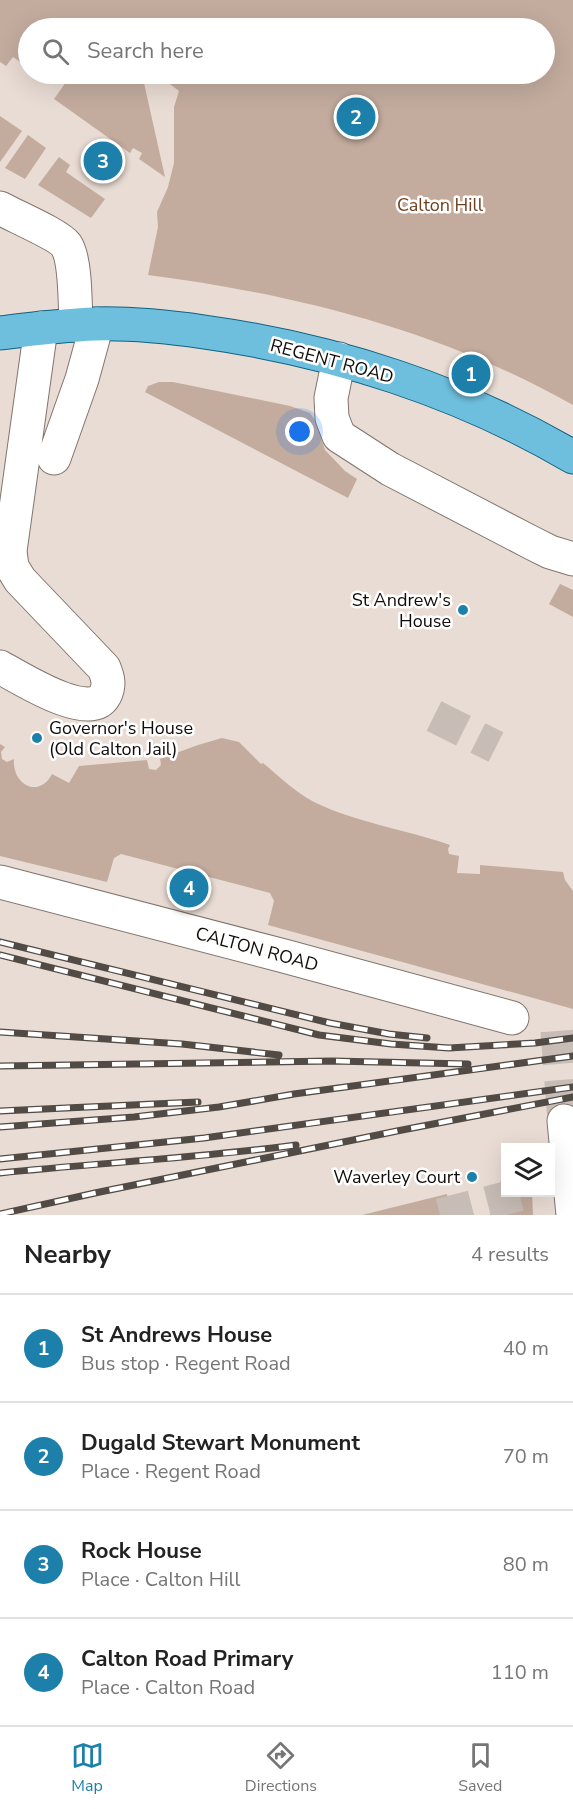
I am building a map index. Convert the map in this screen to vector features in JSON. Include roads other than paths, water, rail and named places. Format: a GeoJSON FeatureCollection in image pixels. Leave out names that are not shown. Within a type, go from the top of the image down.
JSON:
{"type":"FeatureCollection","features":[{"type":"Feature","properties":{"kind":"main road","name":"REGENT ROAD"},"geometry":{"type":"LineString","coordinates":[[0,333],[86,324],[144,326],[276,344],[339,359],[445,395],[499,418],[573,457]]}},
{"type":"Feature","properties":{"kind":"street"},"geometry":{"type":"LineString","coordinates":[[0,208],[32,226],[53,234],[66,244],[71,256],[86,324],[82,379],[54,458]]}},
{"type":"Feature","properties":{"kind":"street"},"geometry":{"type":"LineString","coordinates":[[0,667],[72,702],[93,703],[103,699],[107,690],[108,678],[104,668],[20,580],[12,567],[10,551],[41,328]]}},
{"type":"Feature","properties":{"kind":"street"},"geometry":{"type":"LineString","coordinates":[[339,359],[331,398],[332,418],[339,436],[390,469],[550,552],[573,559]]}},
{"type":"Feature","properties":{"kind":"street","name":"CALTON ROAD"},"geometry":{"type":"LineString","coordinates":[[0,882],[513,1018]]}},
{"type":"Feature","properties":{"kind":"street"},"geometry":{"type":"LineString","coordinates":[[564,1121],[564,1196]]}},
{"type":"Feature","properties":{"kind":"tunnel"},"geometry":{"type":"LineString","coordinates":[[434,716],[496,747]]}},
{"type":"Feature","properties":{"kind":"tunnel"},"geometry":{"type":"LineString","coordinates":[[557,1031],[564,1121]]}},
{"type":"Feature","properties":{"kind":"tunnel"},"geometry":{"type":"LineString","coordinates":[[440,1215],[510,1197]]}},
{"type":"Feature","properties":{"kind":"railway"},"geometry":{"type":"LineString","coordinates":[[0,942],[330,1023],[389,1034],[427,1038]]}},
{"type":"Feature","properties":{"kind":"railway"},"geometry":{"type":"LineString","coordinates":[[0,955],[319,1035],[449,1048],[535,1043],[573,1038]]}},
{"type":"Feature","properties":{"kind":"railway"},"geometry":{"type":"LineString","coordinates":[[0,1032],[182,1044],[279,1055]]}},
{"type":"Feature","properties":{"kind":"railway"},"geometry":{"type":"LineString","coordinates":[[0,1127],[134,1117],[219,1107],[294,1094],[573,1056]]}},
{"type":"Feature","properties":{"kind":"railway"},"geometry":{"type":"LineString","coordinates":[[0,1066],[332,1061],[468,1064]]}},
{"type":"Feature","properties":{"kind":"railway"},"geometry":{"type":"LineString","coordinates":[[0,1159],[204,1138],[573,1087]]}},
{"type":"Feature","properties":{"kind":"railway"},"geometry":{"type":"LineString","coordinates":[[0,1214],[397,1131],[573,1097]]}},
{"type":"Feature","properties":{"kind":"railway"},"geometry":{"type":"LineString","coordinates":[[0,1111],[198,1102]]}},
{"type":"Feature","properties":{"kind":"railway"},"geometry":{"type":"LineString","coordinates":[[0,1173],[296,1145]]}},
{"type":"Feature","properties":{"kind":"place","name":"Dugald Stewart Monument"},"geometry":{"type":"Point","coordinates":[356,117]}},
{"type":"Feature","properties":{"kind":"place","name":"Rock House"},"geometry":{"type":"Point","coordinates":[103,161]}},
{"type":"Feature","properties":{"kind":"place","name":"St Andrews House"},"geometry":{"type":"Point","coordinates":[471,374]}},
{"type":"Feature","properties":{"kind":"place","name":"St Andrew's House"},"geometry":{"type":"Point","coordinates":[463,610]}},
{"type":"Feature","properties":{"kind":"place","name":"Governor's House (Old Calton Jail)"},"geometry":{"type":"Point","coordinates":[37,738]}},
{"type":"Feature","properties":{"kind":"place","name":"Calton Road Primary"},"geometry":{"type":"Point","coordinates":[189,888]}},
{"type":"Feature","properties":{"kind":"place","name":"Waverley Court"},"geometry":{"type":"Point","coordinates":[472,1177]}},
{"type":"Feature","properties":{"kind":"park label","name":"Calton Hill"},"geometry":{"type":"Point","coordinates":[440,205]}}]}
